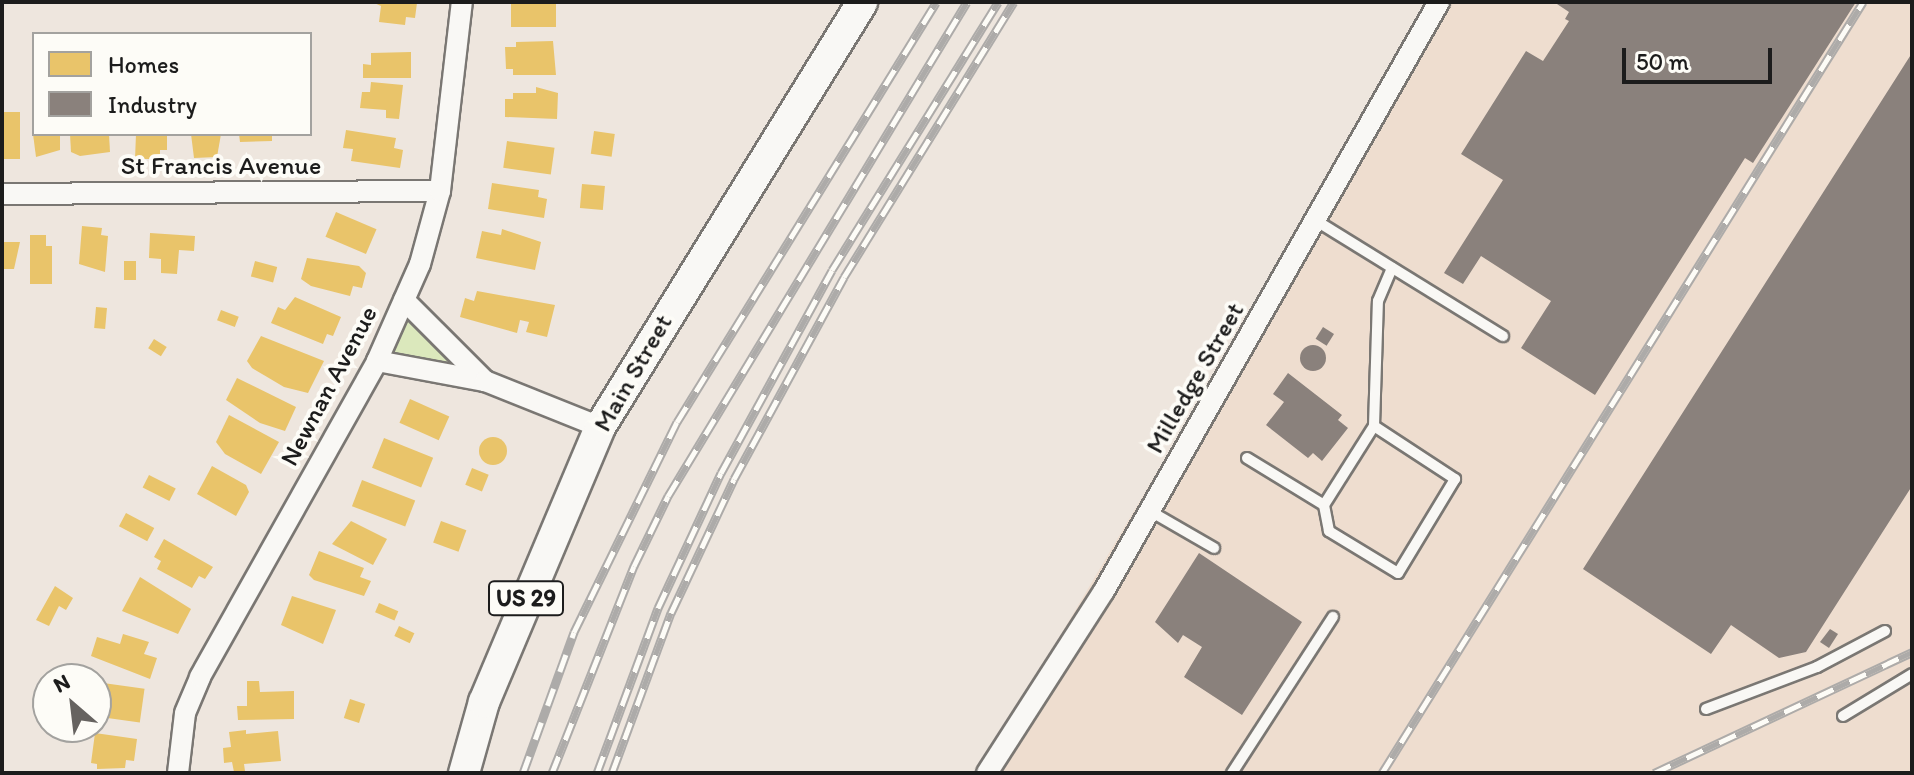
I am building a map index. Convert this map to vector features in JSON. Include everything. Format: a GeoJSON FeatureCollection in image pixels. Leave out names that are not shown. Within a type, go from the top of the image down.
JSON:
{"type":"FeatureCollection","features":[{"type":"Feature","properties":{"kind":"main road","name":"Main Street"},"geometry":{"type":"LineString","coordinates":[[464,773],[484,702],[600,427],[862,2]]}},
{"type":"Feature","properties":{"kind":"street","name":"Newnan Avenue"},"geometry":{"type":"LineString","coordinates":[[178,773],[185,713],[200,677],[377,361],[404,300],[440,191],[462,2]]}},
{"type":"Feature","properties":{"kind":"street","name":"Milledge Street"},"geometry":{"type":"LineString","coordinates":[[987,773],[1150,511],[1439,2]]}},
{"type":"Feature","properties":{"kind":"street","name":"St Francis Avenue"},"geometry":{"type":"LineString","coordinates":[[2,194],[440,191]]}},
{"type":"Feature","properties":{"kind":"street"},"geometry":{"type":"LineString","coordinates":[[404,300],[485,381]]}},
{"type":"Feature","properties":{"kind":"street"},"geometry":{"type":"LineString","coordinates":[[377,361],[485,381],[600,427]]}},
{"type":"Feature","properties":{"kind":"lane"},"geometry":{"type":"LineString","coordinates":[[1315,220],[1503,336]]}},
{"type":"Feature","properties":{"kind":"lane"},"geometry":{"type":"LineString","coordinates":[[1374,426],[1455,479],[1398,573],[1329,531],[1324,505],[1374,426],[1378,301],[1392,268]]}},
{"type":"Feature","properties":{"kind":"lane"},"geometry":{"type":"LineString","coordinates":[[1247,458],[1324,505]]}},
{"type":"Feature","properties":{"kind":"lane"},"geometry":{"type":"LineString","coordinates":[[1150,511],[1214,548]]}},
{"type":"Feature","properties":{"kind":"lane"},"geometry":{"type":"LineString","coordinates":[[1232,773],[1333,617]]}},
{"type":"Feature","properties":{"kind":"lane"},"geometry":{"type":"LineString","coordinates":[[1706,709],[1817,667],[1885,631]]}},
{"type":"Feature","properties":{"kind":"lane"},"geometry":{"type":"LineString","coordinates":[[1843,716],[1912,674]]}},
{"type":"Feature","properties":{"kind":"shaded area"},"geometry":{"type":"Polygon","coordinates":[[[1435,2],[1912,2],[1912,773],[979,773],[1435,2]]]}},
{"type":"Feature","properties":{"kind":"green space"},"geometry":{"type":"Polygon","coordinates":[[[401,306],[476,372],[380,353],[401,306]]]}},
{"type":"Feature","properties":{"kind":"building: Homes"},"geometry":{"type":"Polygon","coordinates":[[[372,2],[417,3],[415,18],[406,17],[405,25],[379,22],[381,6],[372,2]]]}},
{"type":"Feature","properties":{"kind":"building: Homes"},"geometry":{"type":"Polygon","coordinates":[[[511,2],[556,2],[556,27],[511,27],[511,2]]]}},
{"type":"Feature","properties":{"kind":"building: Homes"},"geometry":{"type":"Polygon","coordinates":[[[553,41],[556,75],[513,75],[513,69],[506,69],[505,47],[516,47],[516,42],[553,41]]]}},
{"type":"Feature","properties":{"kind":"building: Homes"},"geometry":{"type":"Polygon","coordinates":[[[411,52],[411,78],[363,78],[363,64],[371,65],[371,53],[411,52]]]}},
{"type":"Feature","properties":{"kind":"building: Homes"},"geometry":{"type":"Polygon","coordinates":[[[371,82],[403,85],[399,119],[386,118],[386,110],[360,108],[362,92],[370,92],[371,82]]]}},
{"type":"Feature","properties":{"kind":"building: Homes"},"geometry":{"type":"Polygon","coordinates":[[[536,87],[558,93],[557,119],[505,117],[505,99],[513,99],[513,93],[536,93],[536,87]]]}},
{"type":"Feature","properties":{"kind":"building: Homes"},"geometry":{"type":"Polygon","coordinates":[[[2,112],[20,112],[20,159],[2,159],[2,112]]]}},
{"type":"Feature","properties":{"kind":"building: Homes"},"geometry":{"type":"Polygon","coordinates":[[[346,130],[396,138],[394,148],[403,150],[400,168],[351,161],[353,149],[343,148],[346,130]]]}},
{"type":"Feature","properties":{"kind":"building: Homes"},"geometry":{"type":"Polygon","coordinates":[[[594,131],[615,134],[612,157],[591,154],[594,131]]]}},
{"type":"Feature","properties":{"kind":"building: Homes"},"geometry":{"type":"Polygon","coordinates":[[[33,136],[60,136],[60,150],[36,157],[33,136]]]}},
{"type":"Feature","properties":{"kind":"building: Homes"},"geometry":{"type":"Polygon","coordinates":[[[70,136],[109,136],[110,152],[80,156],[71,152],[70,136]]]}},
{"type":"Feature","properties":{"kind":"building: Homes"},"geometry":{"type":"Polygon","coordinates":[[[136,136],[167,136],[167,150],[160,150],[160,159],[135,159],[136,136]]]}},
{"type":"Feature","properties":{"kind":"building: Homes"},"geometry":{"type":"Polygon","coordinates":[[[191,136],[221,136],[217,157],[194,158],[191,136]]]}},
{"type":"Feature","properties":{"kind":"building: Homes"},"geometry":{"type":"Polygon","coordinates":[[[239,136],[272,136],[272,141],[240,142],[239,136]]]}},
{"type":"Feature","properties":{"kind":"building: Homes"},"geometry":{"type":"Polygon","coordinates":[[[507,141],[555,148],[551,174],[503,168],[507,141]]]}},
{"type":"Feature","properties":{"kind":"building: Homes"},"geometry":{"type":"Polygon","coordinates":[[[492,183],[539,190],[538,197],[547,199],[544,218],[488,209],[492,183]]]}},
{"type":"Feature","properties":{"kind":"building: Homes"},"geometry":{"type":"Polygon","coordinates":[[[582,184],[605,186],[603,210],[580,208],[582,184]]]}},
{"type":"Feature","properties":{"kind":"building: Homes"},"geometry":{"type":"Polygon","coordinates":[[[336,212],[377,229],[366,254],[325,237],[336,212]]]}},
{"type":"Feature","properties":{"kind":"building: Homes"},"geometry":{"type":"Polygon","coordinates":[[[82,226],[102,228],[101,235],[108,236],[105,272],[79,264],[82,226]]]}},
{"type":"Feature","properties":{"kind":"building: Homes"},"geometry":{"type":"Polygon","coordinates":[[[502,229],[541,242],[535,270],[476,258],[482,231],[501,235],[502,229]]]}},
{"type":"Feature","properties":{"kind":"building: Homes"},"geometry":{"type":"Polygon","coordinates":[[[150,233],[195,236],[194,251],[179,250],[177,274],[161,273],[161,259],[149,258],[150,233]]]}},
{"type":"Feature","properties":{"kind":"building: Homes"},"geometry":{"type":"Polygon","coordinates":[[[30,235],[46,235],[46,246],[52,246],[52,284],[30,284],[30,235]]]}},
{"type":"Feature","properties":{"kind":"building: Homes"},"geometry":{"type":"Polygon","coordinates":[[[2,242],[20,242],[14,269],[2,269],[2,242]]]}},
{"type":"Feature","properties":{"kind":"building: Homes"},"geometry":{"type":"Polygon","coordinates":[[[307,258],[359,266],[366,273],[362,288],[353,286],[350,296],[311,286],[301,279],[307,258]]]}},
{"type":"Feature","properties":{"kind":"building: Homes"},"geometry":{"type":"Polygon","coordinates":[[[124,261],[136,261],[136,280],[124,280],[124,261]]]}},
{"type":"Feature","properties":{"kind":"building: Homes"},"geometry":{"type":"Polygon","coordinates":[[[255,261],[277,267],[273,282],[251,276],[255,261]]]}},
{"type":"Feature","properties":{"kind":"building: Homes"},"geometry":{"type":"Polygon","coordinates":[[[477,291],[555,305],[547,337],[526,332],[529,322],[520,320],[517,333],[460,317],[465,298],[474,301],[477,291]]]}},
{"type":"Feature","properties":{"kind":"building: Homes"},"geometry":{"type":"Polygon","coordinates":[[[295,297],[341,317],[333,336],[327,334],[323,344],[271,323],[278,307],[285,310],[295,297]]]}},
{"type":"Feature","properties":{"kind":"building: Homes"},"geometry":{"type":"Polygon","coordinates":[[[96,307],[107,308],[105,329],[94,328],[96,307]]]}},
{"type":"Feature","properties":{"kind":"building: Homes"},"geometry":{"type":"Polygon","coordinates":[[[221,310],[239,317],[235,327],[217,320],[221,310]]]}},
{"type":"Feature","properties":{"kind":"building: Homes"},"geometry":{"type":"Polygon","coordinates":[[[261,336],[324,361],[308,393],[284,387],[252,368],[247,361],[261,336]]]}},
{"type":"Feature","properties":{"kind":"building: Homes"},"geometry":{"type":"Polygon","coordinates":[[[154,339],[167,347],[161,356],[148,348],[154,339]]]}},
{"type":"Feature","properties":{"kind":"building: Homes"},"geometry":{"type":"Polygon","coordinates":[[[237,378],[296,407],[285,431],[260,423],[226,400],[237,378]]]}},
{"type":"Feature","properties":{"kind":"building: Homes"},"geometry":{"type":"Polygon","coordinates":[[[410,399],[449,416],[439,440],[399,423],[410,399]]]}},
{"type":"Feature","properties":{"kind":"building: Homes"},"geometry":{"type":"Polygon","coordinates":[[[229,415],[279,442],[261,474],[225,454],[216,442],[229,415]]]}},
{"type":"Feature","properties":{"kind":"building: Homes"},"geometry":{"type":"Polygon","coordinates":[[[493,437],[503,441],[507,451],[503,461],[493,465],[483,461],[479,451],[483,441],[493,437]]]}},
{"type":"Feature","properties":{"kind":"building: Homes"},"geometry":{"type":"Polygon","coordinates":[[[384,438],[433,458],[421,488],[372,468],[384,438]]]}},
{"type":"Feature","properties":{"kind":"building: Homes"},"geometry":{"type":"Polygon","coordinates":[[[212,466],[246,485],[249,492],[236,516],[197,494],[212,466]]]}},
{"type":"Feature","properties":{"kind":"building: Homes"},"geometry":{"type":"Polygon","coordinates":[[[472,468],[489,475],[482,491],[465,485],[472,468]]]}},
{"type":"Feature","properties":{"kind":"building: Homes"},"geometry":{"type":"Polygon","coordinates":[[[149,475],[176,489],[169,501],[143,487],[149,475]]]}},
{"type":"Feature","properties":{"kind":"building: Homes"},"geometry":{"type":"Polygon","coordinates":[[[362,480],[415,500],[405,527],[352,506],[362,480]]]}},
{"type":"Feature","properties":{"kind":"building: Homes"},"geometry":{"type":"Polygon","coordinates":[[[126,513],[154,528],[147,541],[119,526],[126,513]]]}},
{"type":"Feature","properties":{"kind":"building: Homes"},"geometry":{"type":"Polygon","coordinates":[[[351,521],[387,539],[373,565],[332,544],[351,521]]]}},
{"type":"Feature","properties":{"kind":"building: Homes"},"geometry":{"type":"Polygon","coordinates":[[[441,521],[466,530],[459,552],[433,543],[441,521]]]}},
{"type":"Feature","properties":{"kind":"building: Homes"},"geometry":{"type":"Polygon","coordinates":[[[164,539],[213,567],[205,579],[199,576],[192,588],[157,569],[161,561],[154,557],[164,539]]]}},
{"type":"Feature","properties":{"kind":"building: Homes"},"geometry":{"type":"Polygon","coordinates":[[[319,551],[364,568],[360,577],[371,581],[364,596],[314,580],[309,575],[319,551]]]}},
{"type":"Feature","properties":{"kind":"building: Homes"},"geometry":{"type":"Polygon","coordinates":[[[140,577],[191,609],[178,634],[122,611],[140,577]]]}},
{"type":"Feature","properties":{"kind":"building: Homes"},"geometry":{"type":"Polygon","coordinates":[[[55,586],[73,598],[66,610],[59,606],[49,626],[36,620],[55,586]]]}},
{"type":"Feature","properties":{"kind":"building: Homes"},"geometry":{"type":"Polygon","coordinates":[[[292,596],[336,610],[323,644],[281,625],[292,596]]]}},
{"type":"Feature","properties":{"kind":"building: Homes"},"geometry":{"type":"Polygon","coordinates":[[[379,603],[398,611],[394,620],[375,612],[379,603]]]}},
{"type":"Feature","properties":{"kind":"building: Homes"},"geometry":{"type":"Polygon","coordinates":[[[399,626],[414,633],[410,643],[394,636],[399,626]]]}},
{"type":"Feature","properties":{"kind":"building: Homes"},"geometry":{"type":"Polygon","coordinates":[[[123,634],[149,642],[144,654],[157,658],[150,679],[91,656],[97,637],[120,644],[123,634]]]}},
{"type":"Feature","properties":{"kind":"building: Homes"},"geometry":{"type":"Polygon","coordinates":[[[247,681],[259,681],[260,692],[294,691],[294,719],[238,720],[237,706],[247,706],[247,681]]]}},
{"type":"Feature","properties":{"kind":"building: Homes"},"geometry":{"type":"Polygon","coordinates":[[[112,684],[145,689],[140,722],[112,719],[112,684]]]}},
{"type":"Feature","properties":{"kind":"building: Homes"},"geometry":{"type":"Polygon","coordinates":[[[350,699],[365,704],[359,723],[344,718],[350,699]]]}},
{"type":"Feature","properties":{"kind":"building: Homes"},"geometry":{"type":"Polygon","coordinates":[[[246,730],[246,734],[278,731],[281,761],[244,764],[245,771],[234,772],[232,762],[224,763],[223,748],[231,747],[229,732],[246,730]]]}},
{"type":"Feature","properties":{"kind":"building: Homes"},"geometry":{"type":"Polygon","coordinates":[[[112,735],[137,739],[134,761],[126,760],[125,768],[97,769],[97,764],[91,763],[94,743],[112,743],[112,735]]]}},
{"type":"Feature","properties":{"kind":"building: Industry"},"geometry":{"type":"Polygon","coordinates":[[[1554,2],[1856,2],[1753,163],[1745,158],[1595,395],[1521,348],[1551,301],[1481,256],[1463,284],[1444,273],[1503,180],[1461,154],[1526,51],[1543,61],[1569,21],[1565,19],[1569,12],[1554,2]]]}},
{"type":"Feature","properties":{"kind":"building: Industry"},"geometry":{"type":"Polygon","coordinates":[[[1912,53],[1912,486],[1806,652],[1779,658],[1731,625],[1711,654],[1583,569],[1912,53]]]}},
{"type":"Feature","properties":{"kind":"building: Industry"},"geometry":{"type":"Polygon","coordinates":[[[1323,327],[1334,334],[1327,346],[1316,339],[1323,327]]]}},
{"type":"Feature","properties":{"kind":"building: Industry"},"geometry":{"type":"Polygon","coordinates":[[[1313,345],[1322,349],[1326,358],[1322,367],[1313,371],[1304,367],[1300,358],[1304,349],[1313,345]]]}},
{"type":"Feature","properties":{"kind":"building: Industry"},"geometry":{"type":"Polygon","coordinates":[[[1288,373],[1342,415],[1338,420],[1348,428],[1322,461],[1313,453],[1308,458],[1266,425],[1284,402],[1273,394],[1288,373]]]}},
{"type":"Feature","properties":{"kind":"building: Industry"},"geometry":{"type":"Polygon","coordinates":[[[1199,553],[1302,622],[1242,715],[1184,677],[1202,647],[1183,635],[1178,643],[1155,622],[1199,553]]]}},
{"type":"Feature","properties":{"kind":"building: Industry"},"geometry":{"type":"Polygon","coordinates":[[[1830,629],[1838,634],[1829,648],[1820,642],[1830,629]]]}},
{"type":"Feature","properties":{"kind":"railway"},"geometry":{"type":"LineString","coordinates":[[523,773],[574,632],[677,422],[936,2]]}},
{"type":"Feature","properties":{"kind":"railway"},"geometry":{"type":"LineString","coordinates":[[552,773],[634,566],[668,496],[967,2]]}},
{"type":"Feature","properties":{"kind":"railway"},"geometry":{"type":"LineString","coordinates":[[597,773],[658,608],[721,473],[832,270],[998,2]]}},
{"type":"Feature","properties":{"kind":"railway"},"geometry":{"type":"LineString","coordinates":[[612,773],[671,613],[734,479],[844,277],[1014,2]]}},
{"type":"Feature","properties":{"kind":"railway"},"geometry":{"type":"LineString","coordinates":[[1382,773],[1863,2]]}},
{"type":"Feature","properties":{"kind":"railway"},"geometry":{"type":"LineString","coordinates":[[1654,773],[1912,652]]}}]}
